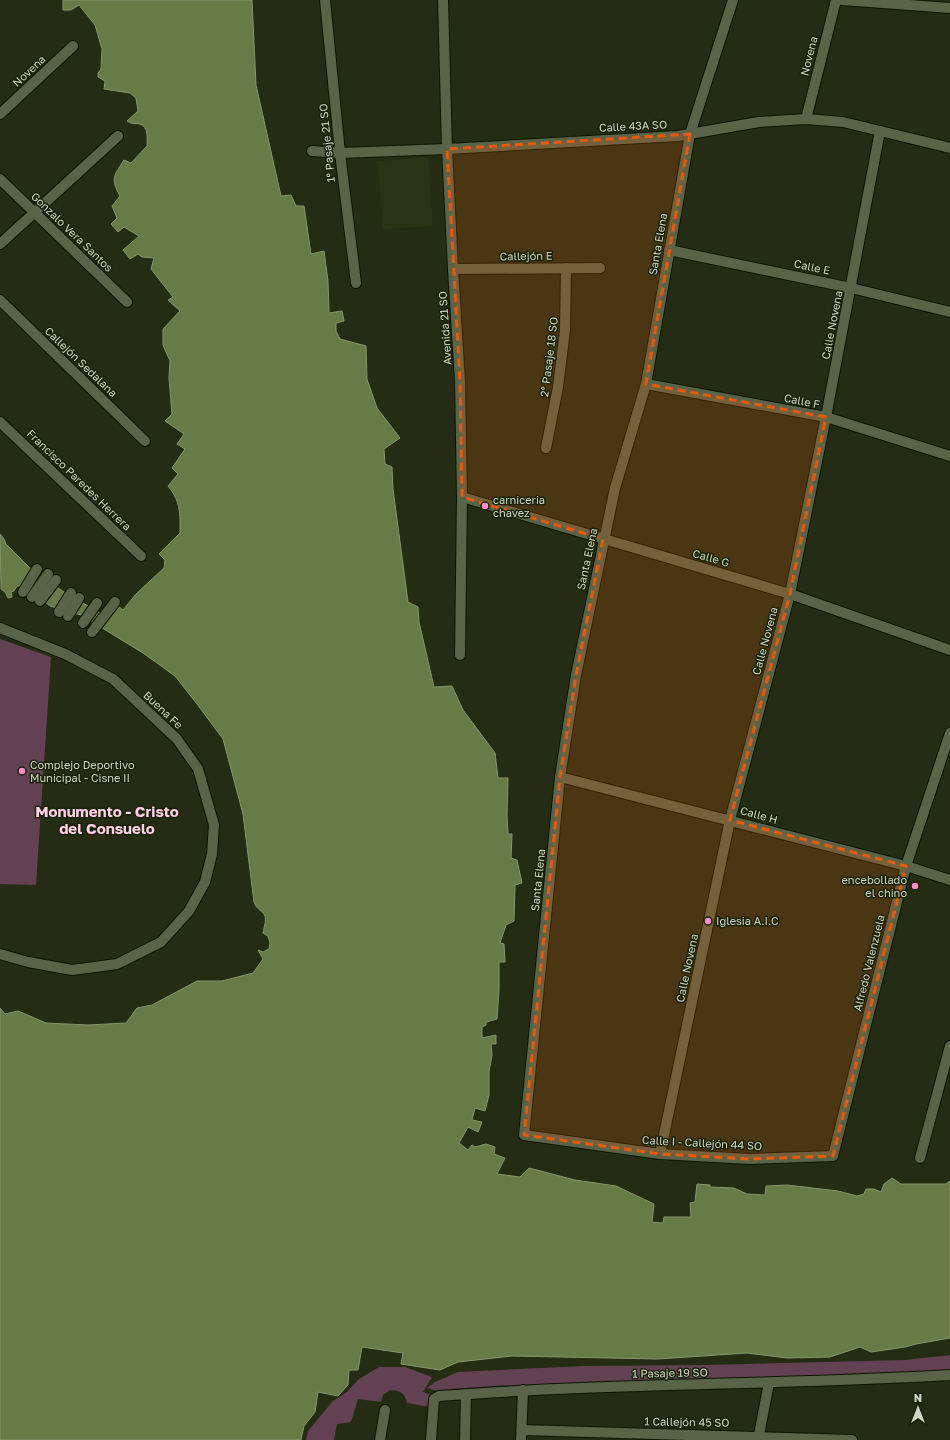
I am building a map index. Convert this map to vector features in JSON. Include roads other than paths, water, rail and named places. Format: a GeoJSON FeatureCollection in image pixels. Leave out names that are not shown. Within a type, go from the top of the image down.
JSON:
{"type":"FeatureCollection","features":[{"type":"Feature","properties":{"kind":"street","name":"1º Pasaje 21 SO"},"geometry":{"type":"LineString","coordinates":[[324,0],[340,154],[356,283]]}},
{"type":"Feature","properties":{"kind":"street","name":"Avenida 21 SO"},"geometry":{"type":"LineString","coordinates":[[442,0],[447,149],[460,381],[462,497],[460,655]]}},
{"type":"Feature","properties":{"kind":"street","name":"Santa Elena"},"geometry":{"type":"LineString","coordinates":[[524,1135],[560,777],[576,674],[603,539],[615,488],[646,384],[690,134],[733,0]]}},
{"type":"Feature","properties":{"kind":"street","name":"Novena"},"geometry":{"type":"LineString","coordinates":[[806,119],[836,0]]}},
{"type":"Feature","properties":{"kind":"street"},"geometry":{"type":"LineString","coordinates":[[842,0],[906,3],[950,8]]}},
{"type":"Feature","properties":{"kind":"street","name":"Novena"},"geometry":{"type":"LineString","coordinates":[[0,114],[73,46]]}},
{"type":"Feature","properties":{"kind":"street","name":"Calle 43A SO"},"geometry":{"type":"LineString","coordinates":[[312,151],[340,154],[678,136],[759,122],[806,119],[843,122],[950,148]]}},
{"type":"Feature","properties":{"kind":"street","name":"Calle Novena"},"geometry":{"type":"LineString","coordinates":[[660,1154],[730,820],[790,594],[826,418],[880,131]]}},
{"type":"Feature","properties":{"kind":"street"},"geometry":{"type":"LineString","coordinates":[[0,244],[118,136]]}},
{"type":"Feature","properties":{"kind":"street","name":"Gonzalo Vera Santos"},"geometry":{"type":"LineString","coordinates":[[0,179],[127,302]]}},
{"type":"Feature","properties":{"kind":"street","name":"Calle E"},"geometry":{"type":"LineString","coordinates":[[669,250],[851,288],[950,312]]}},
{"type":"Feature","properties":{"kind":"street","name":"2° Pasaje 18 SO"},"geometry":{"type":"LineString","coordinates":[[546,448],[553,419],[564,337],[566,268]]}},
{"type":"Feature","properties":{"kind":"street","name":"Callejón E"},"geometry":{"type":"LineString","coordinates":[[453,269],[600,268]]}},
{"type":"Feature","properties":{"kind":"street","name":"Callejón Sedalana"},"geometry":{"type":"LineString","coordinates":[[0,300],[145,441]]}},
{"type":"Feature","properties":{"kind":"street","name":"Calle F"},"geometry":{"type":"LineString","coordinates":[[646,384],[826,418],[950,456]]}},
{"type":"Feature","properties":{"kind":"street","name":"Francisco Paredes Herrera"},"geometry":{"type":"LineString","coordinates":[[0,422],[141,556]]}},
{"type":"Feature","properties":{"kind":"street","name":"Calle G"},"geometry":{"type":"LineString","coordinates":[[462,497],[790,594],[950,650]]}},
{"type":"Feature","properties":{"kind":"street"},"geometry":{"type":"LineString","coordinates":[[37,569],[32,597],[52,577]]}},
{"type":"Feature","properties":{"kind":"street"},"geometry":{"type":"LineString","coordinates":[[63,614],[75,595]]}},
{"type":"Feature","properties":{"kind":"street"},"geometry":{"type":"LineString","coordinates":[[92,632],[115,602]]}},
{"type":"Feature","properties":{"kind":"street"},"geometry":{"type":"LineString","coordinates":[[83,623],[97,603]]}},
{"type":"Feature","properties":{"kind":"street","name":"Buena Fe"},"geometry":{"type":"LineString","coordinates":[[0,628],[65,654],[113,680],[177,740],[198,769],[214,825],[212,854],[205,882],[190,911],[161,942],[117,964],[72,970],[28,962],[0,954]]}},
{"type":"Feature","properties":{"kind":"street","name":"Alfredo Valenzuela"},"geometry":{"type":"LineString","coordinates":[[833,1156],[906,866],[950,733]]}},
{"type":"Feature","properties":{"kind":"street","name":"Calle H"},"geometry":{"type":"LineString","coordinates":[[560,777],[906,866],[950,880]]}},
{"type":"Feature","properties":{"kind":"street"},"geometry":{"type":"LineString","coordinates":[[920,1158],[950,1046]]}},
{"type":"Feature","properties":{"kind":"street","name":"Calle I - Callejón 44 SO"},"geometry":{"type":"LineString","coordinates":[[524,1135],[660,1154],[750,1159],[833,1156]]}},
{"type":"Feature","properties":{"kind":"street","name":"1 Pasaje 19 SO"},"geometry":{"type":"LineString","coordinates":[[431,1440],[434,1399],[439,1396],[523,1390],[649,1385],[768,1383],[950,1375]]}},
{"type":"Feature","properties":{"kind":"street"},"geometry":{"type":"LineString","coordinates":[[758,1438],[768,1383]]}},
{"type":"Feature","properties":{"kind":"street"},"geometry":{"type":"LineString","coordinates":[[522,1435],[523,1390]]}},
{"type":"Feature","properties":{"kind":"street"},"geometry":{"type":"LineString","coordinates":[[465,1440],[466,1394]]}},
{"type":"Feature","properties":{"kind":"street"},"geometry":{"type":"LineString","coordinates":[[380,1440],[385,1410]]}},
{"type":"Feature","properties":{"kind":"street","name":"1 Callejón 45 SO"},"geometry":{"type":"LineString","coordinates":[[522,1435],[852,1440]]}},
{"type":"Feature","properties":{"kind":"place","name":"carniceria chavez"},"geometry":{"type":"Point","coordinates":[485,506]}},
{"type":"Feature","properties":{"kind":"place","name":"Complejo Deportivo Municipal - Cisne II"},"geometry":{"type":"Point","coordinates":[22,771]}},
{"type":"Feature","properties":{"kind":"place","name":"encebollado el chino"},"geometry":{"type":"Point","coordinates":[915,886]}},
{"type":"Feature","properties":{"kind":"place","name":"Iglesia A.I.C"},"geometry":{"type":"Point","coordinates":[708,921]}},
{"type":"Feature","properties":{"kind":"district","name":"Monumento - Cristo del Consuelo"},"geometry":{"type":"Point","coordinates":[107,820]}}]}
